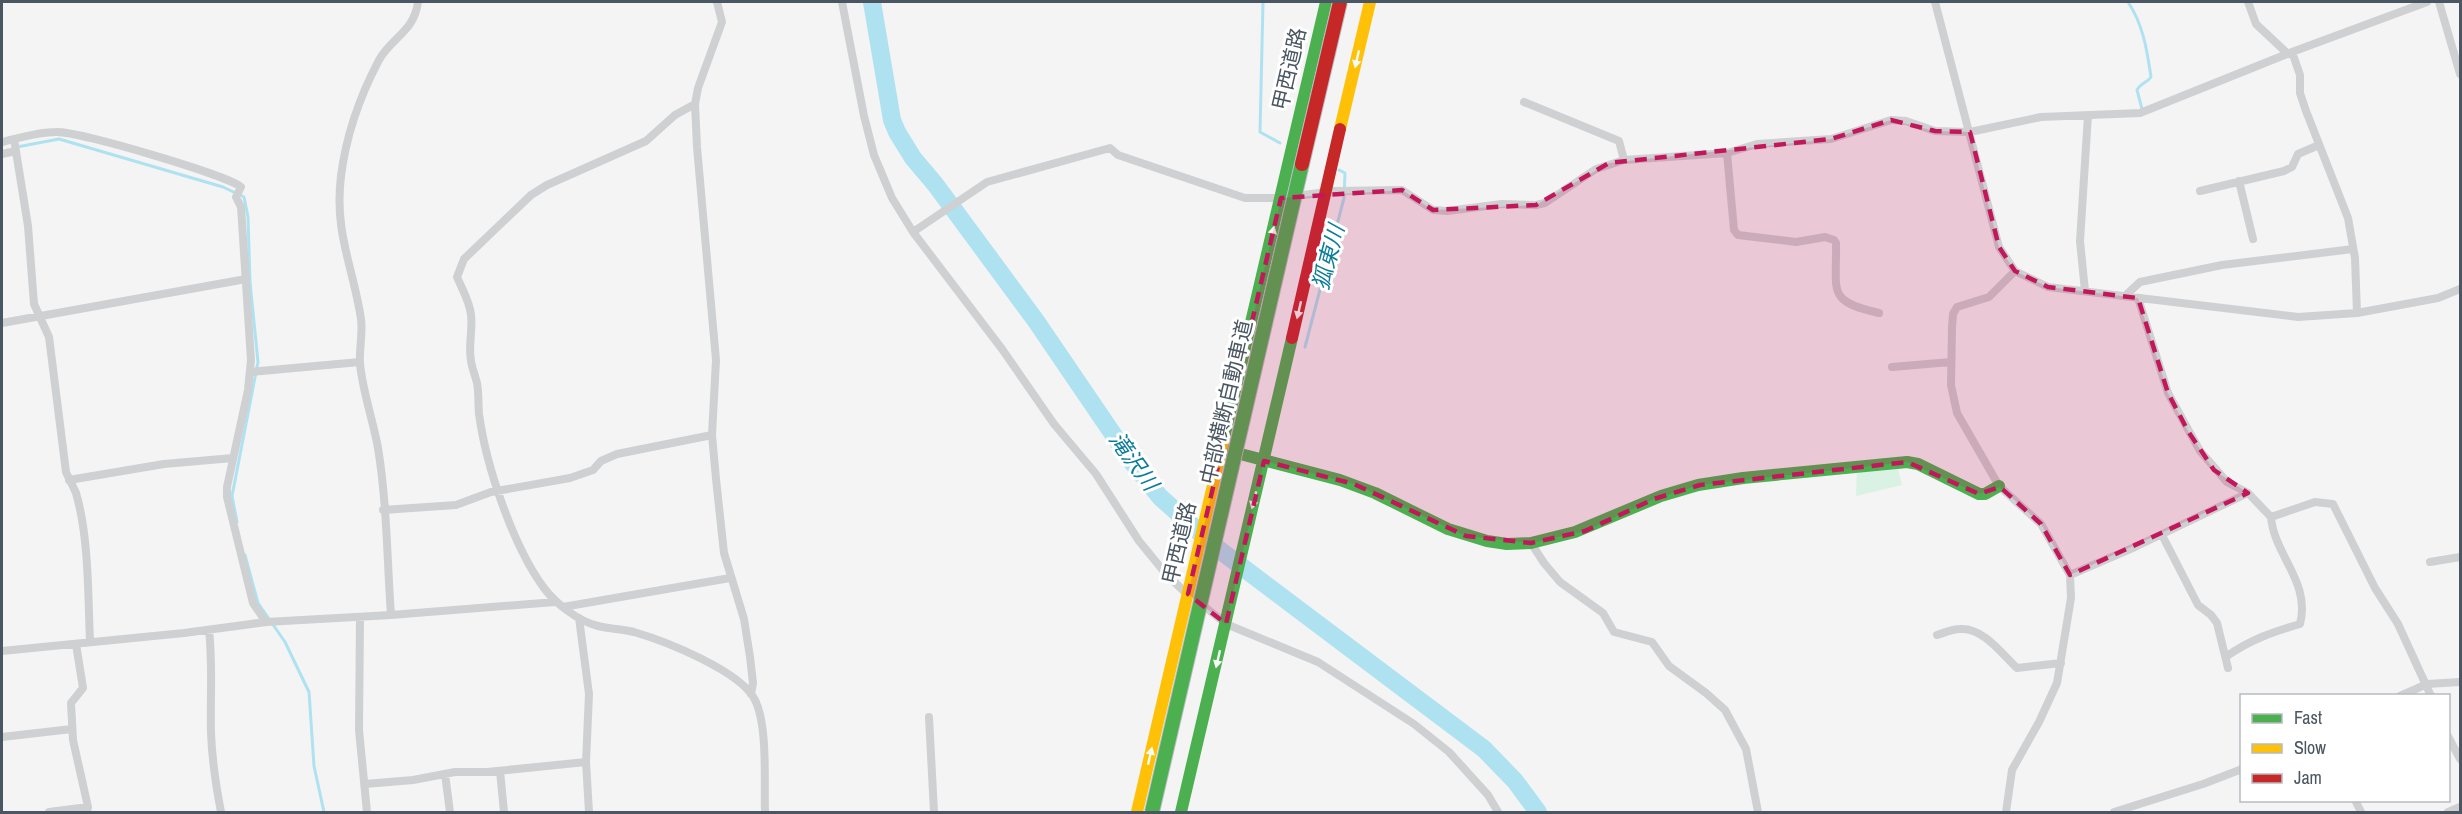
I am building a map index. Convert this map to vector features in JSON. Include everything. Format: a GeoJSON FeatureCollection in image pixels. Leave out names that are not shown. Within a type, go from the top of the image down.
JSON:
{"type":"FeatureCollection","features":[{"type":"Feature","properties":{"kind":"main road","name":"甲西道路"},"geometry":{"type":"LineString","coordinates":[[1137,813],[1326,2]]}},
{"type":"Feature","properties":{"kind":"main road","name":"中部横断自動車道"},"geometry":{"type":"LineString","coordinates":[[1152,813],[1340,2]]}},
{"type":"Feature","properties":{"kind":"main road"},"geometry":{"type":"LineString","coordinates":[[1181,813],[1330,192],[1370,2]]}},
{"type":"Feature","properties":{"kind":"main road"},"geometry":{"type":"LineString","coordinates":[[1222,449],[1354,484],[1379,494],[1445,529],[1505,544],[1531,543],[1568,537],[1682,489],[1729,480],[1907,462],[1918,464],[1978,494],[1985,494],[1999,486]]}},
{"type":"Feature","properties":{"kind":"street"},"geometry":{"type":"LineString","coordinates":[[391,615],[378,448],[360,362],[361,320],[340,224],[341,174],[357,107],[379,60],[411,24],[416,15],[418,2]]}},
{"type":"Feature","properties":{"kind":"street"},"geometry":{"type":"LineString","coordinates":[[717,2],[722,22],[698,88],[695,104],[716,360],[712,435],[724,553],[744,619],[751,666],[751,694]]}},
{"type":"Feature","properties":{"kind":"street"},"geometry":{"type":"LineString","coordinates":[[842,2],[864,116],[874,155],[891,198],[913,232],[1002,349],[1054,424],[1096,474],[1139,541],[1166,574],[1226,624],[1318,662],[1414,724],[1449,752],[1488,795],[1498,813]]}},
{"type":"Feature","properties":{"kind":"street"},"geometry":{"type":"LineString","coordinates":[[1935,2],[1999,247],[2015,271],[2048,287],[2298,317],[2357,313],[2438,298],[2460,290]]}},
{"type":"Feature","properties":{"kind":"street"},"geometry":{"type":"LineString","coordinates":[[2248,2],[2256,24],[2290,53],[2300,75],[2300,93],[2348,219],[2354,249],[2357,313]]}},
{"type":"Feature","properties":{"kind":"street"},"geometry":{"type":"LineString","coordinates":[[913,232],[987,182],[1110,148],[1118,155],[1245,198],[1281,198],[1330,192],[1402,190],[1433,210],[1447,211],[1502,204],[1536,205],[1545,203],[1596,169],[1624,160],[1726,153],[1757,144],[1832,139],[1891,120],[1906,121],[1935,131],[1970,132],[2041,117],[2140,113],[2290,53],[2427,2]]}},
{"type":"Feature","properties":{"kind":"street"},"geometry":{"type":"LineString","coordinates":[[2439,2],[2460,74]]}},
{"type":"Feature","properties":{"kind":"street"},"geometry":{"type":"LineString","coordinates":[[1524,102],[1619,141],[1624,160]]}},
{"type":"Feature","properties":{"kind":"street"},"geometry":{"type":"LineString","coordinates":[[695,104],[675,115],[646,141],[547,185],[531,195],[460,266],[457,277],[469,304],[471,316],[469,348],[477,384],[479,415],[499,490],[511,531],[542,585],[555,602],[579,618],[597,626],[637,633],[701,659],[730,674],[746,686],[762,721],[765,813]]}},
{"type":"Feature","properties":{"kind":"street"},"geometry":{"type":"LineString","coordinates":[[2085,291],[2080,241],[2088,115]]}},
{"type":"Feature","properties":{"kind":"street"},"geometry":{"type":"LineString","coordinates":[[2,154],[15,146],[56,132],[78,135],[204,172],[239,185],[241,188],[238,193],[242,207],[254,372],[227,487],[228,507],[253,603],[271,622]]}},
{"type":"Feature","properties":{"kind":"street"},"geometry":{"type":"LineString","coordinates":[[2,142],[15,146]]}},
{"type":"Feature","properties":{"kind":"street"},"geometry":{"type":"LineString","coordinates":[[2200,191],[2292,168],[2298,154],[2319,145]]}},
{"type":"Feature","properties":{"kind":"street"},"geometry":{"type":"LineString","coordinates":[[15,146],[28,226],[34,304],[48,337],[66,472],[75,491],[80,514],[90,642]]}},
{"type":"Feature","properties":{"kind":"street"},"geometry":{"type":"LineString","coordinates":[[1726,153],[1734,230],[1738,235],[1796,242],[1825,237],[1834,240],[1836,243],[1837,292],[1842,300],[1852,307],[1879,313]]}},
{"type":"Feature","properties":{"kind":"street"},"geometry":{"type":"LineString","coordinates":[[2240,182],[2253,239]]}},
{"type":"Feature","properties":{"kind":"street"},"geometry":{"type":"LineString","coordinates":[[2125,296],[2140,282],[2222,265],[2354,249]]}},
{"type":"Feature","properties":{"kind":"street"},"geometry":{"type":"LineString","coordinates":[[2006,813],[2012,770],[2051,697],[2061,663],[2071,598],[2070,575],[2041,524],[1999,486],[1957,413],[1951,385],[1951,362],[1952,321],[1957,307],[1989,297],[2015,271]]}},
{"type":"Feature","properties":{"kind":"street"},"geometry":{"type":"LineString","coordinates":[[2,323],[246,279]]}},
{"type":"Feature","properties":{"kind":"street"},"geometry":{"type":"LineString","coordinates":[[2138,298],[2168,393],[2188,431],[2214,470],[2226,482],[2248,493],[2271,517],[2272,527],[2292,570],[2304,608],[2300,624],[2247,642],[2227,656]]}},
{"type":"Feature","properties":{"kind":"street"},"geometry":{"type":"LineString","coordinates":[[254,372],[360,362]]}},
{"type":"Feature","properties":{"kind":"street"},"geometry":{"type":"LineString","coordinates":[[1892,367],[1951,362]]}},
{"type":"Feature","properties":{"kind":"street"},"geometry":{"type":"LineString","coordinates":[[383,510],[456,505],[499,490],[584,474],[608,457],[617,454],[712,435]]}},
{"type":"Feature","properties":{"kind":"street"},"geometry":{"type":"LineString","coordinates":[[69,480],[164,464],[233,458]]}},
{"type":"Feature","properties":{"kind":"street"},"geometry":{"type":"LineString","coordinates":[[2070,575],[2248,493]]}},
{"type":"Feature","properties":{"kind":"street"},"geometry":{"type":"LineString","coordinates":[[2271,517],[2315,502],[2333,504],[2375,588],[2398,624],[2430,694]]}},
{"type":"Feature","properties":{"kind":"street"},"geometry":{"type":"LineString","coordinates":[[2162,534],[2198,605],[2217,623],[2227,656],[2228,668]]}},
{"type":"Feature","properties":{"kind":"street"},"geometry":{"type":"LineString","coordinates":[[1531,543],[1560,582],[1603,613],[1614,632],[1652,642],[1669,666],[1725,710],[1746,749],[1758,813]]}},
{"type":"Feature","properties":{"kind":"street"},"geometry":{"type":"LineString","coordinates":[[2430,562],[2460,557]]}},
{"type":"Feature","properties":{"kind":"street"},"geometry":{"type":"LineString","coordinates":[[563,607],[730,578]]}},
{"type":"Feature","properties":{"kind":"street"},"geometry":{"type":"LineString","coordinates":[[2,651],[271,622],[555,602]]}},
{"type":"Feature","properties":{"kind":"street"},"geometry":{"type":"LineString","coordinates":[[360,617],[359,730],[367,813]]}},
{"type":"Feature","properties":{"kind":"street"},"geometry":{"type":"LineString","coordinates":[[579,618],[589,694],[586,762],[589,813]]}},
{"type":"Feature","properties":{"kind":"street"},"geometry":{"type":"LineString","coordinates":[[1937,635],[1960,629],[1982,634],[2017,668],[2061,663]]}},
{"type":"Feature","properties":{"kind":"street"},"geometry":{"type":"LineString","coordinates":[[209,630],[213,667],[211,733],[214,778],[221,813]]}},
{"type":"Feature","properties":{"kind":"street"},"geometry":{"type":"LineString","coordinates":[[49,813],[87,810],[72,729],[71,703],[83,688],[76,644]]}},
{"type":"Feature","properties":{"kind":"street"},"geometry":{"type":"LineString","coordinates":[[2404,694],[2427,684],[2460,682]]}},
{"type":"Feature","properties":{"kind":"street"},"geometry":{"type":"LineString","coordinates":[[929,717],[934,813]]}},
{"type":"Feature","properties":{"kind":"street"},"geometry":{"type":"LineString","coordinates":[[2,737],[72,729]]}},
{"type":"Feature","properties":{"kind":"street"},"geometry":{"type":"LineString","coordinates":[[2450,740],[2460,759]]}},
{"type":"Feature","properties":{"kind":"street"},"geometry":{"type":"LineString","coordinates":[[365,784],[413,780],[445,774],[586,762]]}},
{"type":"Feature","properties":{"kind":"street"},"geometry":{"type":"LineString","coordinates":[[2114,813],[2240,769]]}},
{"type":"Feature","properties":{"kind":"street"},"geometry":{"type":"LineString","coordinates":[[500,771],[504,813]]}},
{"type":"Feature","properties":{"kind":"street"},"geometry":{"type":"LineString","coordinates":[[445,774],[450,813]]}},
{"type":"Feature","properties":{"kind":"street"},"geometry":{"type":"LineString","coordinates":[[2448,813],[2460,807]]}},
{"type":"Feature","properties":{"kind":"highlighted area"},"geometry":{"type":"Polygon","coordinates":[[[1891,120],[1935,131],[1970,132],[1999,247],[2015,271],[2048,287],[2138,298],[2168,393],[2188,431],[2214,470],[2248,493],[2070,575],[2041,524],[2000,487],[1979,494],[1907,462],[1700,485],[1654,499],[1585,531],[1531,543],[1466,536],[1354,484],[1264,461],[1226,624],[1188,594],[1281,198],[1402,190],[1433,210],[1536,205],[1609,163],[1831,139],[1891,120]]]}},
{"type":"Feature","properties":{"kind":"green space"},"geometry":{"type":"Polygon","coordinates":[[[1898,469],[1902,485],[1856,496],[1857,472],[1898,469]]]}},
{"type":"Feature","properties":{"kind":"waterway","name":"滝沢川"},"geometry":{"type":"LineString","coordinates":[[872,2],[892,120],[897,132],[913,158],[935,184],[1036,321],[1132,462],[1160,497],[1217,548],[1484,749],[1515,781],[1538,812]]}},
{"type":"Feature","properties":{"kind":"waterway","name":"狐東川"},"geometry":{"type":"LineString","coordinates":[[1263,2],[1260,132],[1280,143]]}},
{"type":"Feature","properties":{"kind":"waterway"},"geometry":{"type":"LineString","coordinates":[[2128,2],[2141,28],[2151,77],[2137,90],[2142,109]]}},
{"type":"Feature","properties":{"kind":"waterway"},"geometry":{"type":"LineString","coordinates":[[17,147],[59,139],[223,187],[244,197],[248,217],[250,282],[258,362],[232,496],[237,522]]}},
{"type":"Feature","properties":{"kind":"waterway","name":"狐東川"},"geometry":{"type":"LineString","coordinates":[[1305,347],[1344,198],[1345,173],[1339,170]]}},
{"type":"Feature","properties":{"kind":"waterway"},"geometry":{"type":"LineString","coordinates":[[245,555],[258,603],[285,642],[309,692],[314,766],[324,812]]}},
{"type":"Feature","properties":{"kind":"traffic: fast"},"geometry":{"type":"LineString","coordinates":[[1223,442],[1326,2]]}},
{"type":"Feature","properties":{"kind":"traffic: fast"},"geometry":{"type":"LineString","coordinates":[[1152,812],[1302,164]]}},
{"type":"Feature","properties":{"kind":"traffic: fast"},"geometry":{"type":"LineString","coordinates":[[1181,812],[1292,338]]}},
{"type":"Feature","properties":{"kind":"traffic: fast"},"geometry":{"type":"LineString","coordinates":[[1229,451],[1340,480],[1375,493],[1448,529],[1487,541],[1507,544],[1531,543],[1575,532],[1661,496],[1698,485],[1743,478],[1907,462],[1918,464],[1979,494],[1985,494],[1999,486]]}},
{"type":"Feature","properties":{"kind":"traffic: slow"},"geometry":{"type":"LineString","coordinates":[[1340,129],[1370,2]]}},
{"type":"Feature","properties":{"kind":"traffic: slow"},"geometry":{"type":"LineString","coordinates":[[1137,812],[1223,442]]}},
{"type":"Feature","properties":{"kind":"traffic: jam"},"geometry":{"type":"LineString","coordinates":[[1302,164],[1340,2]]}},
{"type":"Feature","properties":{"kind":"traffic: jam"},"geometry":{"type":"LineString","coordinates":[[1292,338],[1340,129]]}}]}
